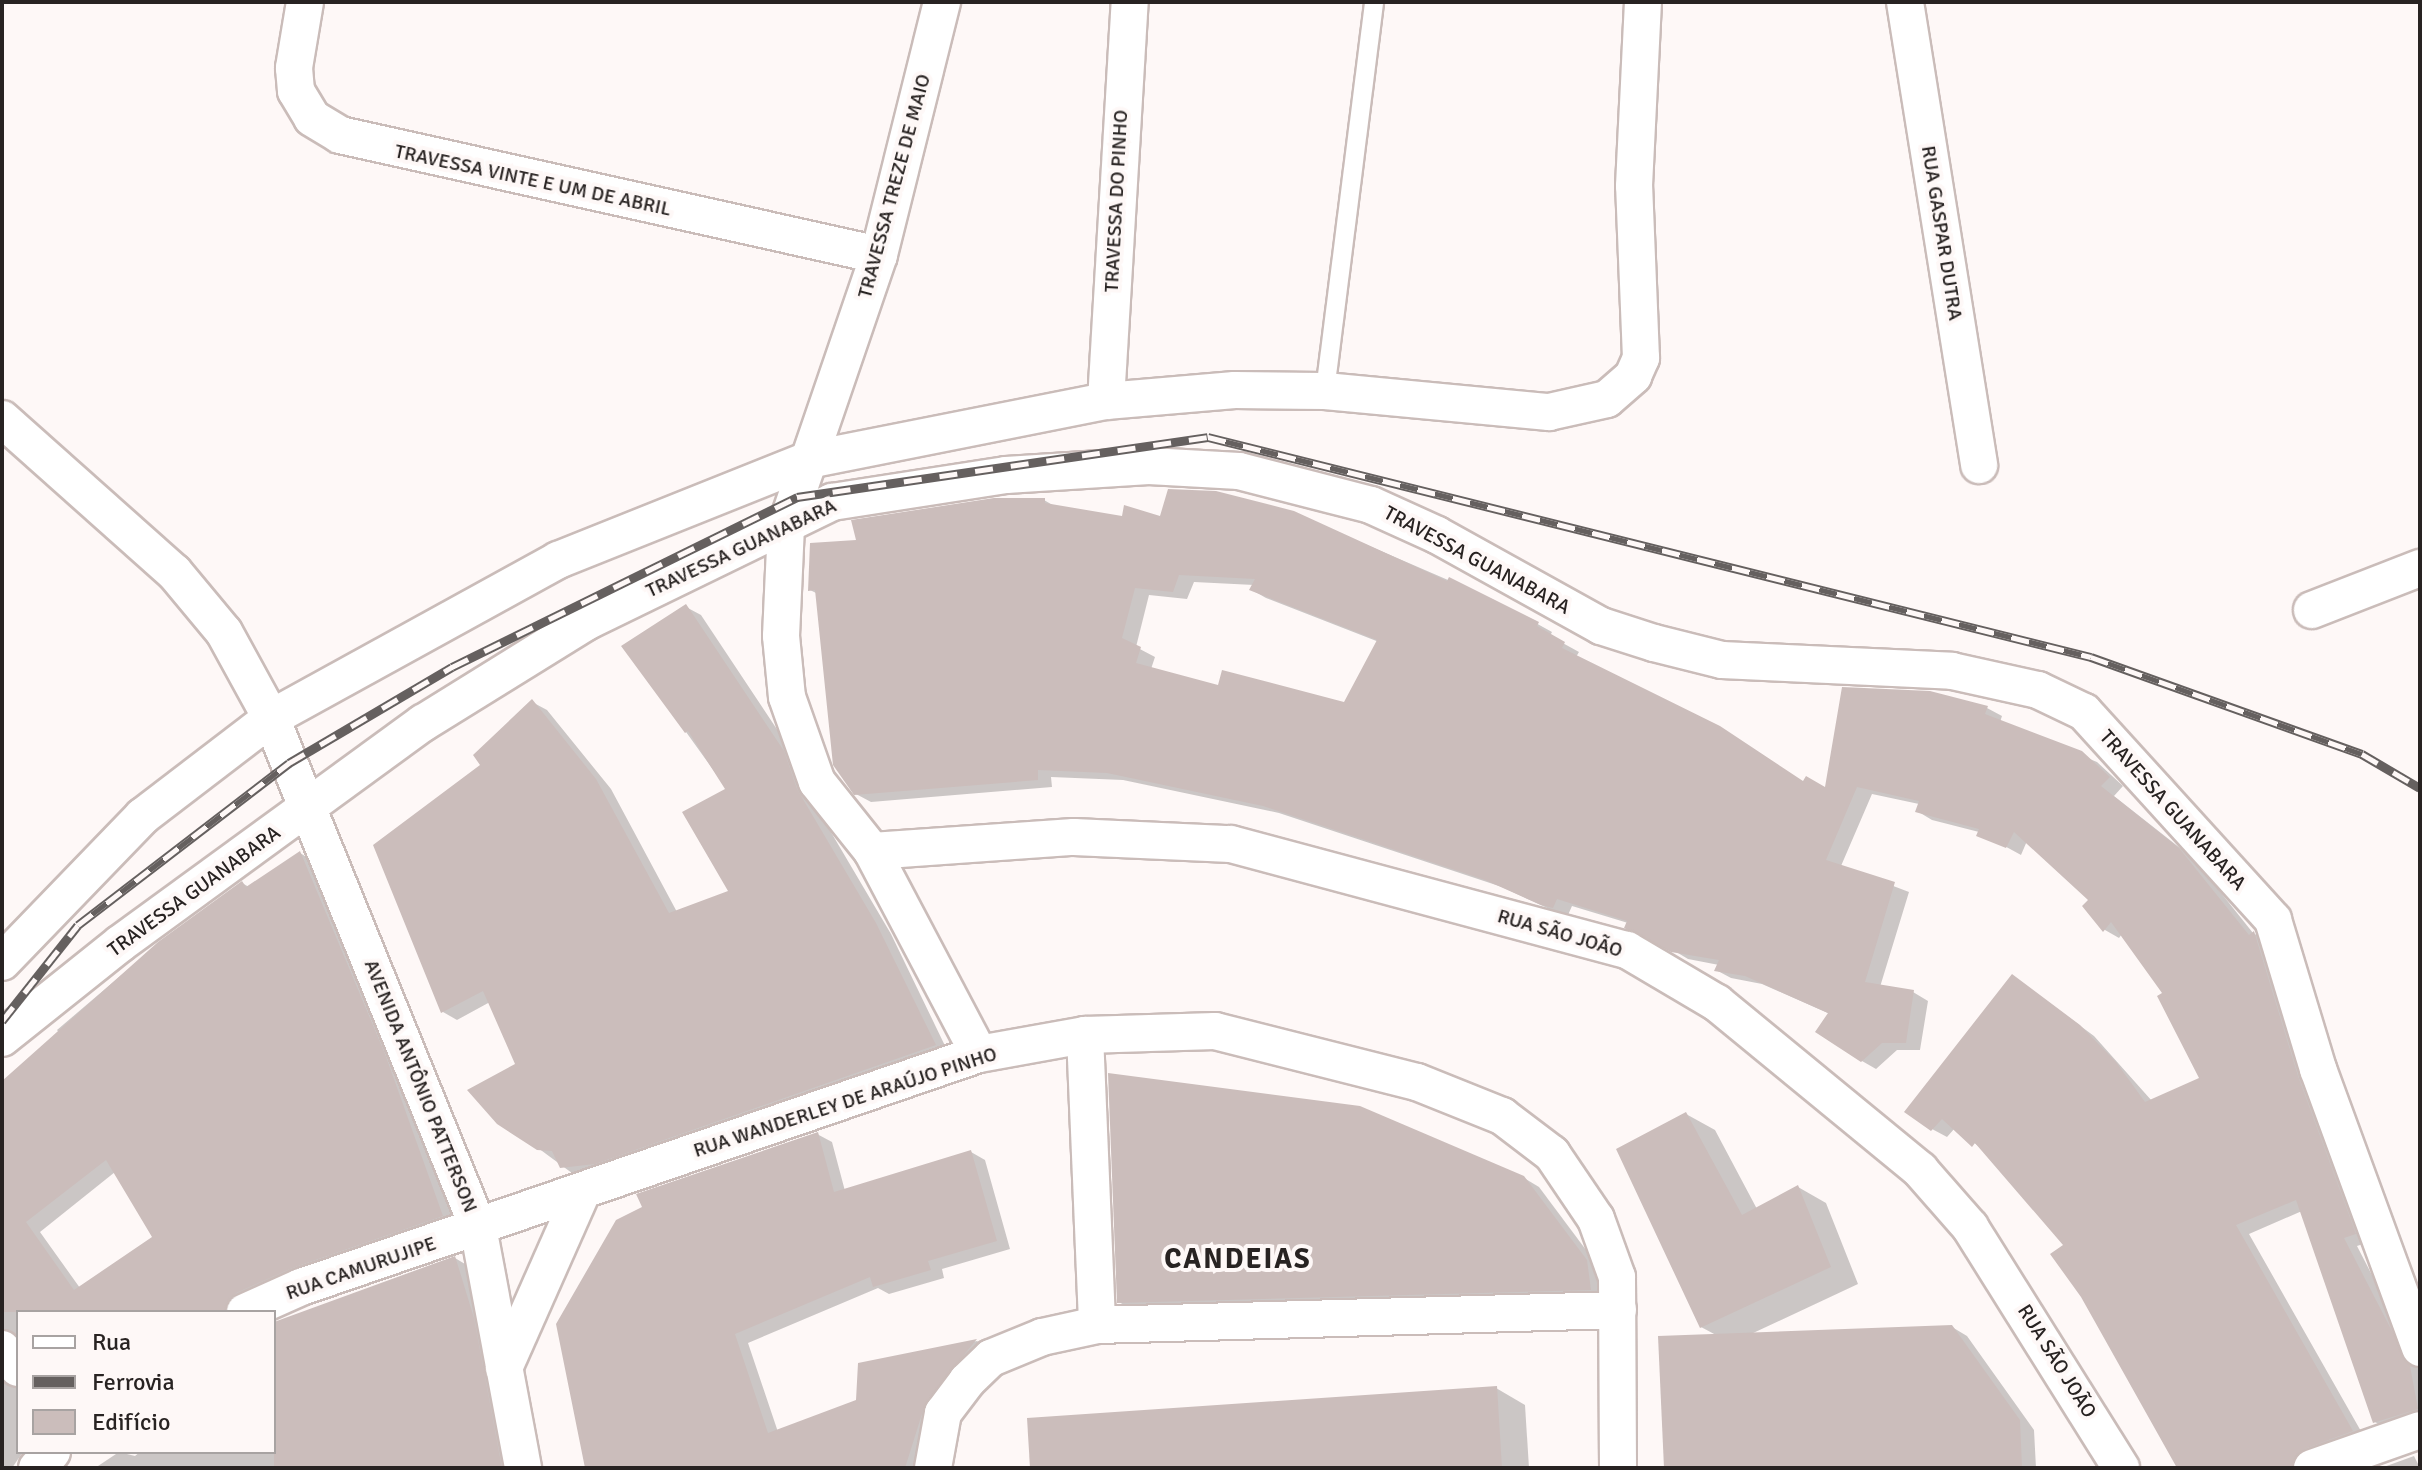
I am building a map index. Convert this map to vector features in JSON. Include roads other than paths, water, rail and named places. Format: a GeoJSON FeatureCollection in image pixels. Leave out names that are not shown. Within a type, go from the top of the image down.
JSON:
{"type":"FeatureCollection","features":[{"type":"Feature","properties":{"kind":"street","name":"TRAVESSA VINTE E UM DE ABRIL"},"geometry":{"type":"LineString","coordinates":[[305,2],[294,68],[296,91],[312,118],[340,135],[879,255]]}},
{"type":"Feature","properties":{"kind":"street","name":"TRAVESSA TREZE DE MAIO"},"geometry":{"type":"LineString","coordinates":[[942,2],[879,255],[786,526],[781,636],[787,697],[817,782],[872,851],[979,1054]]}},
{"type":"Feature","properties":{"kind":"street","name":"TRAVESSA DO PINHO"},"geometry":{"type":"LineString","coordinates":[[1106,401],[1130,2]]}},
{"type":"Feature","properties":{"kind":"street"},"geometry":{"type":"LineString","coordinates":[[2,962],[143,816],[271,718],[558,560],[808,460],[1106,401],[1235,390],[1325,391],[1549,412],[1607,399],[1633,376],[1641,358],[1634,186],[1643,2]]}},
{"type":"Feature","properties":{"kind":"street","name":"RUA GASPAR DUTRA"},"geometry":{"type":"LineString","coordinates":[[1905,2],[1979,465]]}},
{"type":"Feature","properties":{"kind":"street","name":"AVENIDA ANTÔNIO PATTERSON"},"geometry":{"type":"LineString","coordinates":[[2,419],[174,572],[224,632],[271,718],[478,1227],[523,1468]]}},
{"type":"Feature","properties":{"kind":"street","name":"TRAVESSA GUANABARA"},"geometry":{"type":"LineString","coordinates":[[2,1038],[121,943],[423,723],[586,622],[832,502],[947,481],[1149,466],[1239,471],[1371,505],[1437,535],[1601,626],[1654,643],[1722,660],[1952,671],[2038,690],[2084,712],[2273,920],[2318,1069],[2420,1348]]}},
{"type":"Feature","properties":{"kind":"street"},"geometry":{"type":"LineString","coordinates":[[2312,610],[2420,568]]}},
{"type":"Feature","properties":{"kind":"street","name":"RUA SÃO JOÃO"},"geometry":{"type":"LineString","coordinates":[[872,851],[1074,837],[1231,844],[1627,950],[1717,1003],[1920,1170],[1978,1239],[2121,1468]]}},
{"type":"Feature","properties":{"kind":"street","name":"RUA WANDERLEY DE ARAÚJO PINHO"},"geometry":{"type":"LineString","coordinates":[[478,1227],[979,1054],[1085,1035],[1215,1031],[1274,1042],[1417,1082],[1502,1116],[1552,1154],[1596,1219],[1610,1249],[1618,1310],[1618,1468]]}},
{"type":"Feature","properties":{"kind":"street"},"geometry":{"type":"LineString","coordinates":[[1085,1035],[1097,1325]]}},
{"type":"Feature","properties":{"kind":"street"},"geometry":{"type":"LineString","coordinates":[[504,1368],[582,1192]]}},
{"type":"Feature","properties":{"kind":"street","name":"RUA CAMURUJIPE"},"geometry":{"type":"LineString","coordinates":[[249,1310],[301,1287],[478,1227]]}},
{"type":"Feature","properties":{"kind":"street"},"geometry":{"type":"LineString","coordinates":[[933,1468],[943,1413],[991,1358],[1042,1337],[1097,1325],[1618,1310]]}},
{"type":"Feature","properties":{"kind":"street"},"geometry":{"type":"LineString","coordinates":[[2,1349],[16,1366]]}},
{"type":"Feature","properties":{"kind":"street"},"geometry":{"type":"LineString","coordinates":[[2312,1468],[2420,1430]]}},
{"type":"Feature","properties":{"kind":"lane"},"geometry":{"type":"LineString","coordinates":[[1325,391],[1374,2]]}},
{"type":"Feature","properties":{"kind":"railway"},"geometry":{"type":"LineString","coordinates":[[2,1021],[78,925],[289,763],[452,667],[797,497],[1208,437],[2091,657],[2362,754],[2420,788]]}},
{"type":"Feature","properties":{"kind":"district","name":"CANDEIAS"},"geometry":{"type":"Point","coordinates":[1238,1259]}}]}
